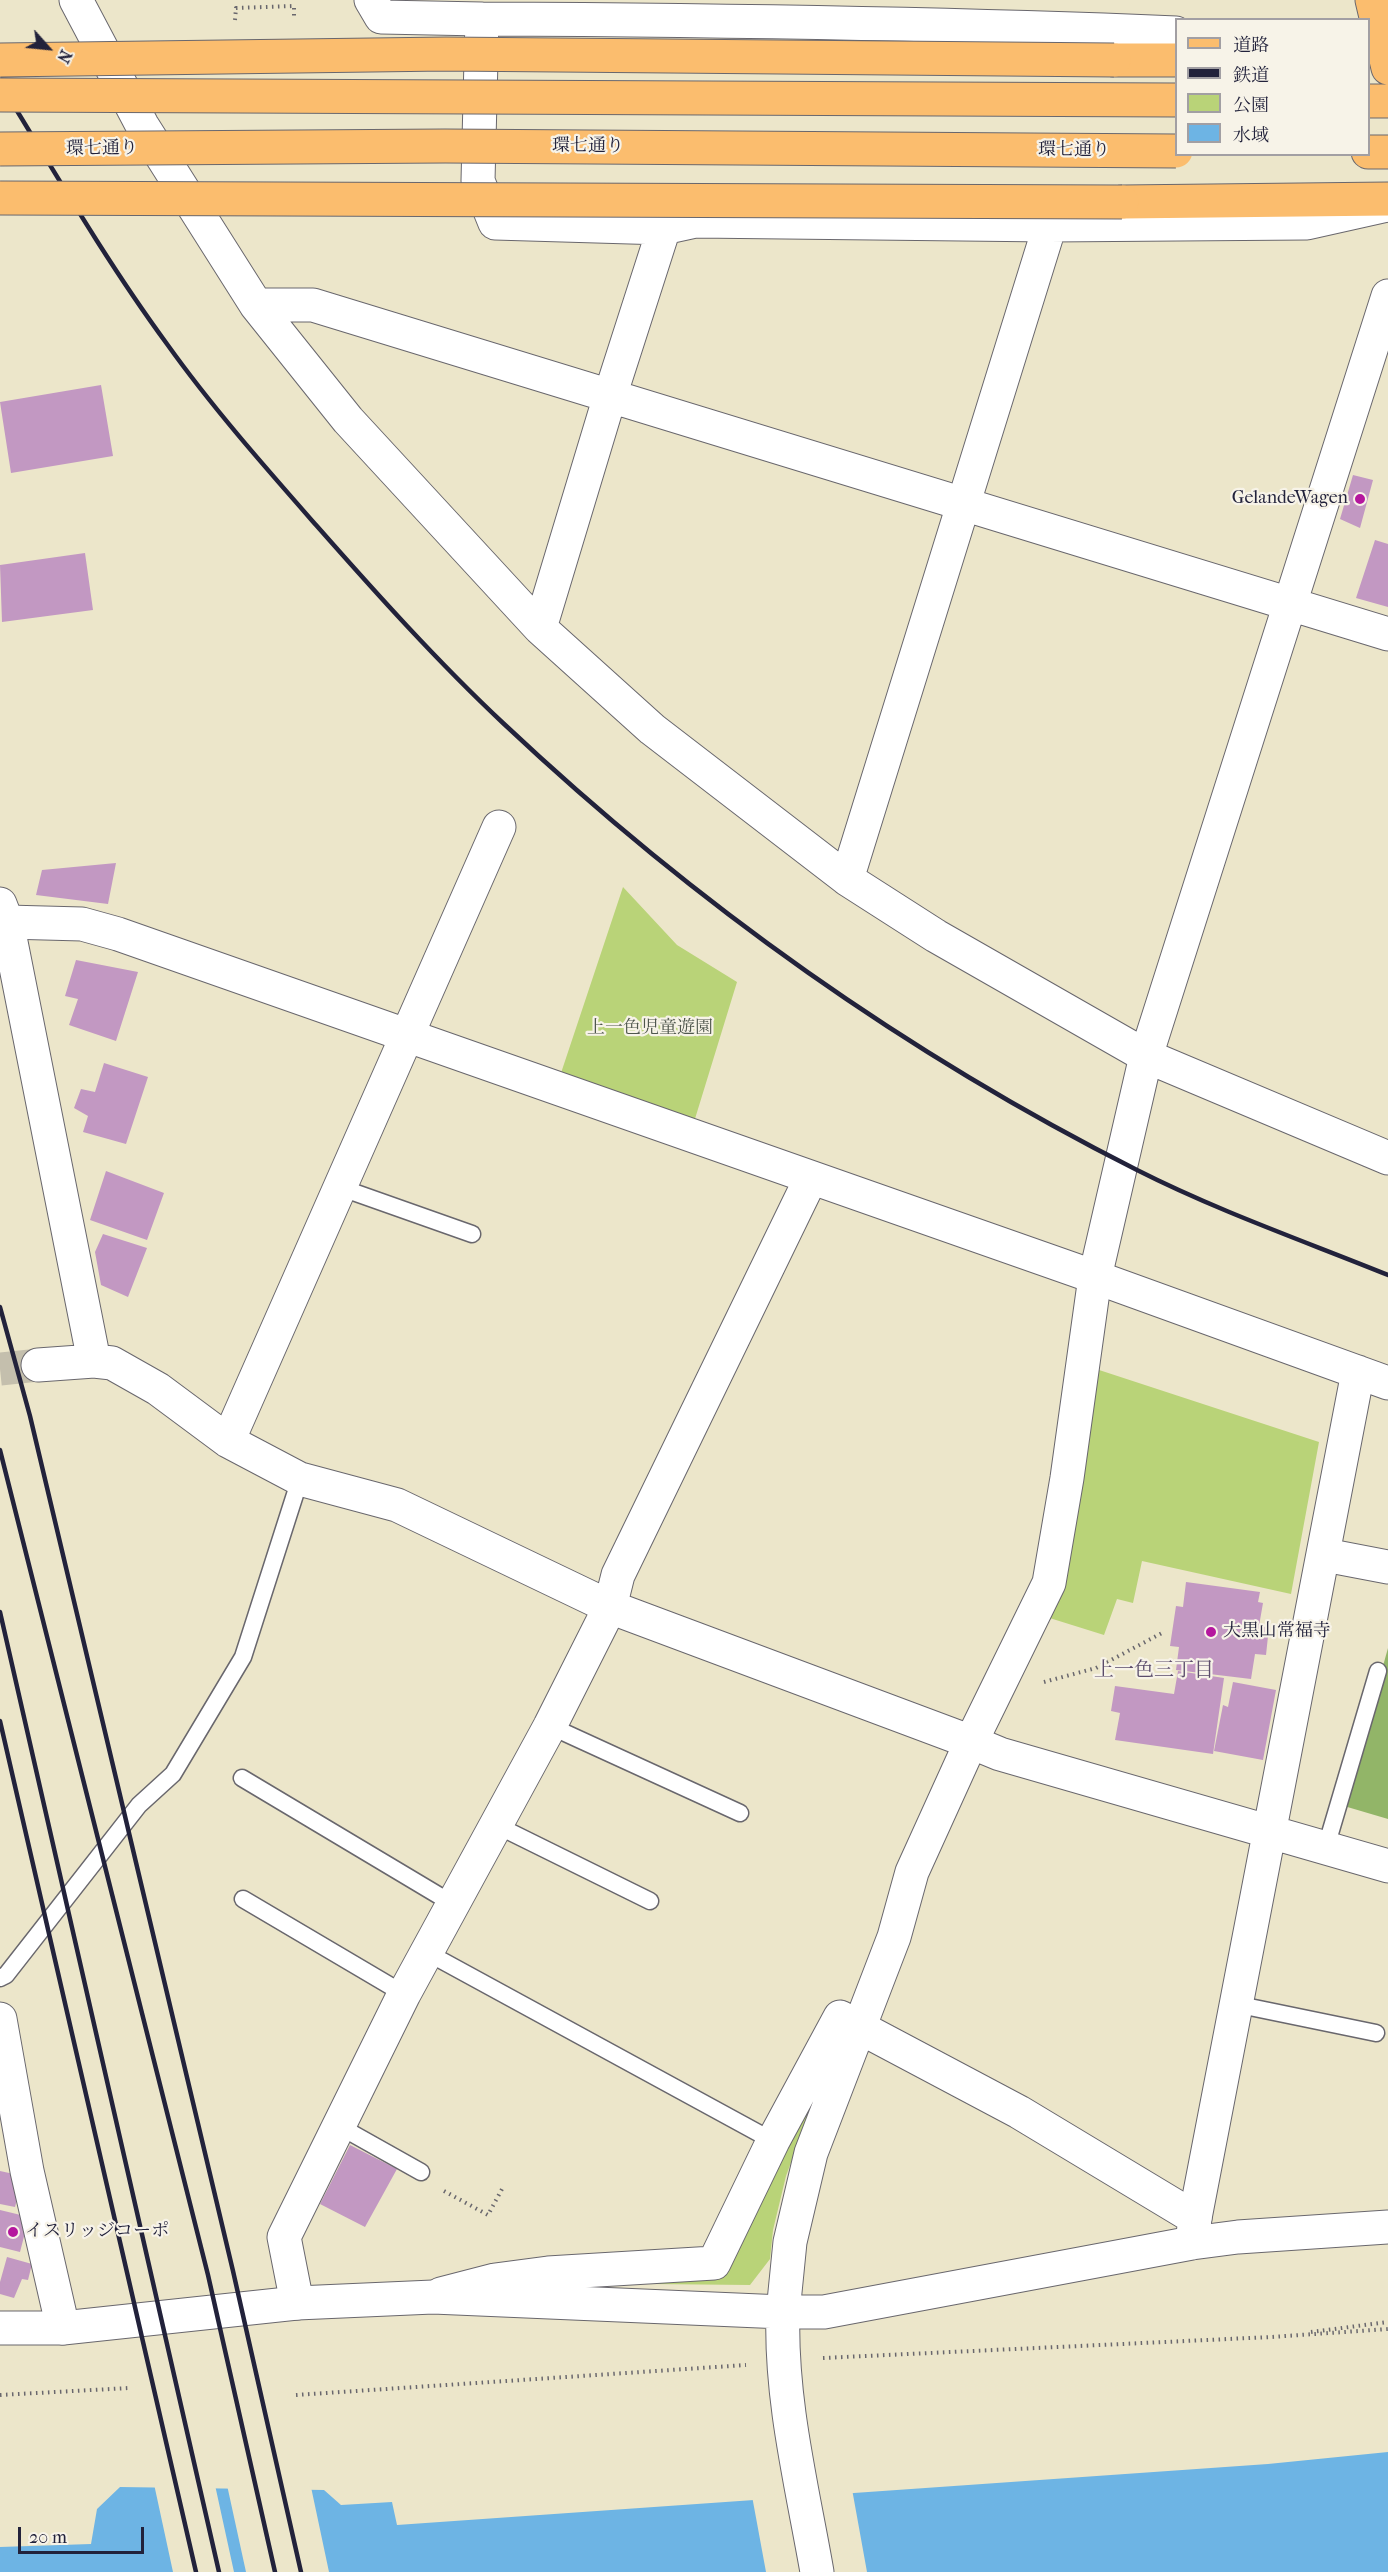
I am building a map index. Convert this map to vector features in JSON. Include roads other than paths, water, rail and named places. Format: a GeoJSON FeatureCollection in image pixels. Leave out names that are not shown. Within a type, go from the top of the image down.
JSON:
{"type":"FeatureCollection","features":[{"type":"Feature","properties":{"kind":"main road"},"geometry":{"type":"LineString","coordinates":[[1372,0],[1380,61]]}},
{"type":"Feature","properties":{"kind":"main road"},"geometry":{"type":"LineString","coordinates":[[0,60],[446,54],[1175,60]]}},
{"type":"Feature","properties":{"kind":"main road"},"geometry":{"type":"LineString","coordinates":[[0,95],[1175,100]]}},
{"type":"Feature","properties":{"kind":"main road"},"geometry":{"type":"LineString","coordinates":[[1370,101],[1388,101]]}},
{"type":"Feature","properties":{"kind":"main road","name":"環七通り"},"geometry":{"type":"LineString","coordinates":[[0,149],[445,146],[1175,152]]}},
{"type":"Feature","properties":{"kind":"main road"},"geometry":{"type":"LineString","coordinates":[[1370,152],[1388,152]]}},
{"type":"Feature","properties":{"kind":"main road"},"geometry":{"type":"LineString","coordinates":[[0,198],[1122,202],[1388,199]]}},
{"type":"Feature","properties":{"kind":"street"},"geometry":{"type":"LineString","coordinates":[[76,0],[142,125],[256,305],[348,420],[540,628],[652,729],[847,879],[936,936],[1146,1056],[1388,1158]]}},
{"type":"Feature","properties":{"kind":"street"},"geometry":{"type":"LineString","coordinates":[[371,0],[381,17],[482,19],[735,10],[1175,33]]}},
{"type":"Feature","properties":{"kind":"street"},"geometry":{"type":"LineString","coordinates":[[966,0],[998,25]]}},
{"type":"Feature","properties":{"kind":"street"},"geometry":{"type":"LineString","coordinates":[[482,19],[478,181],[495,223],[664,228],[696,221],[1050,225],[1307,223],[1388,205]]}},
{"type":"Feature","properties":{"kind":"street"},"geometry":{"type":"LineString","coordinates":[[847,879],[1050,225]]}},
{"type":"Feature","properties":{"kind":"street"},"geometry":{"type":"LineString","coordinates":[[540,628],[610,396],[664,228]]}},
{"type":"Feature","properties":{"kind":"street"},"geometry":{"type":"LineString","coordinates":[[817,2572],[796,2455],[783,2361],[783,2312],[790,2242],[801,2190],[811,2153],[894,1937],[912,1872],[970,1742],[1049,1583],[1067,1478],[1095,1277],[1146,1056],[1388,296]]}},
{"type":"Feature","properties":{"kind":"street"},"geometry":{"type":"LineString","coordinates":[[256,305],[313,305],[963,502],[1388,634]]}},
{"type":"Feature","properties":{"kind":"street"},"geometry":{"type":"LineString","coordinates":[[228,1441],[499,827]]}},
{"type":"Feature","properties":{"kind":"street"},"geometry":{"type":"LineString","coordinates":[[94,1361],[4,913],[82,924],[118,934],[1373,1377],[1324,1555],[1235,2004],[1193,2230]]}},
{"type":"Feature","properties":{"kind":"street"},"geometry":{"type":"LineString","coordinates":[[297,2303],[284,2237],[404,1994],[550,1726],[610,1607],[618,1575],[811,1178]]}},
{"type":"Feature","properties":{"kind":"street"},"geometry":{"type":"LineString","coordinates":[[38,1365],[94,1361],[112,1363],[158,1389],[228,1441],[300,1479],[397,1505],[610,1607],[1000,1754],[1270,1830],[1388,1866]]}},
{"type":"Feature","properties":{"kind":"street"},"geometry":{"type":"LineString","coordinates":[[1324,1555],[1388,1567]]}},
{"type":"Feature","properties":{"kind":"street"},"geometry":{"type":"LineString","coordinates":[[433,2297],[495,2280],[548,2273],[714,2264],[773,2141],[840,2017],[1019,2112],[1193,2230]]}},
{"type":"Feature","properties":{"kind":"street"},"geometry":{"type":"LineString","coordinates":[[0,2019],[13,2166],[63,2328]]}},
{"type":"Feature","properties":{"kind":"street"},"geometry":{"type":"LineString","coordinates":[[0,2328],[63,2328],[297,2303],[433,2297],[824,2312],[1193,2230],[1238,2237],[1388,2227]]}},
{"type":"Feature","properties":{"kind":"lane"},"geometry":{"type":"LineString","coordinates":[[339,1187],[472,1234]]}},
{"type":"Feature","properties":{"kind":"lane"},"geometry":{"type":"LineString","coordinates":[[0,1978],[6,1975],[139,1805],[173,1774],[243,1657],[300,1479]]}},
{"type":"Feature","properties":{"kind":"lane"},"geometry":{"type":"LineString","coordinates":[[1326,1847],[1378,1671]]}},
{"type":"Feature","properties":{"kind":"lane"},"geometry":{"type":"LineString","coordinates":[[550,1726],[740,1813]]}},
{"type":"Feature","properties":{"kind":"lane"},"geometry":{"type":"LineString","coordinates":[[242,1778],[453,1904]]}},
{"type":"Feature","properties":{"kind":"lane"},"geometry":{"type":"LineString","coordinates":[[496,1825],[650,1901]]}},
{"type":"Feature","properties":{"kind":"lane"},"geometry":{"type":"LineString","coordinates":[[243,1899],[404,1994]]}},
{"type":"Feature","properties":{"kind":"lane"},"geometry":{"type":"LineString","coordinates":[[428,1953],[773,2141]]}},
{"type":"Feature","properties":{"kind":"lane"},"geometry":{"type":"LineString","coordinates":[[1235,2004],[1376,2033]]}},
{"type":"Feature","properties":{"kind":"lane"},"geometry":{"type":"LineString","coordinates":[[339,2126],[422,2172]]}},
{"type":"Feature","properties":{"kind":"water"},"geometry":{"type":"Polygon","coordinates":[[[1388,2452],[1388,2572],[0,2572],[0,2547],[91,2544],[97,2509],[120,2487],[324,2490],[341,2505],[392,2502],[397,2525],[1268,2464],[1388,2452]]]}},
{"type":"Feature","properties":{"kind":"tunnel"},"geometry":{"type":"LineString","coordinates":[[0,1369],[38,1365]]}},
{"type":"Feature","properties":{"kind":"railway"},"geometry":{"type":"LineString","coordinates":[[0,83],[123,281],[220,414],[384,601],[431,651],[503,723],[575,789],[725,912],[884,1024],[967,1076],[1051,1125],[1168,1185],[1388,1275]]}},
{"type":"Feature","properties":{"kind":"railway"},"geometry":{"type":"LineString","coordinates":[[0,1307],[30,1416],[233,2271],[301,2572]]}},
{"type":"Feature","properties":{"kind":"railway"},"geometry":{"type":"LineString","coordinates":[[0,1450],[208,2275],[275,2572]]}},
{"type":"Feature","properties":{"kind":"railway"},"geometry":{"type":"LineString","coordinates":[[0,1612],[219,2572]]}},
{"type":"Feature","properties":{"kind":"railway"},"geometry":{"type":"LineString","coordinates":[[0,1721],[196,2572]]}},
{"type":"Feature","properties":{"kind":"place","name":"GelandeWagen"},"geometry":{"type":"Point","coordinates":[1360,499]}},
{"type":"Feature","properties":{"kind":"place","name":"大黒山常福寺"},"geometry":{"type":"Point","coordinates":[1211,1632]}},
{"type":"Feature","properties":{"kind":"place","name":"イスリッジコーポ"},"geometry":{"type":"Point","coordinates":[13,2232]}},
{"type":"Feature","properties":{"kind":"district","name":"上一色三丁目"},"geometry":{"type":"Point","coordinates":[1154,1671]}},
{"type":"Feature","properties":{"kind":"park label","name":"上一色児童遊園"},"geometry":{"type":"Point","coordinates":[650,1029]}}]}
